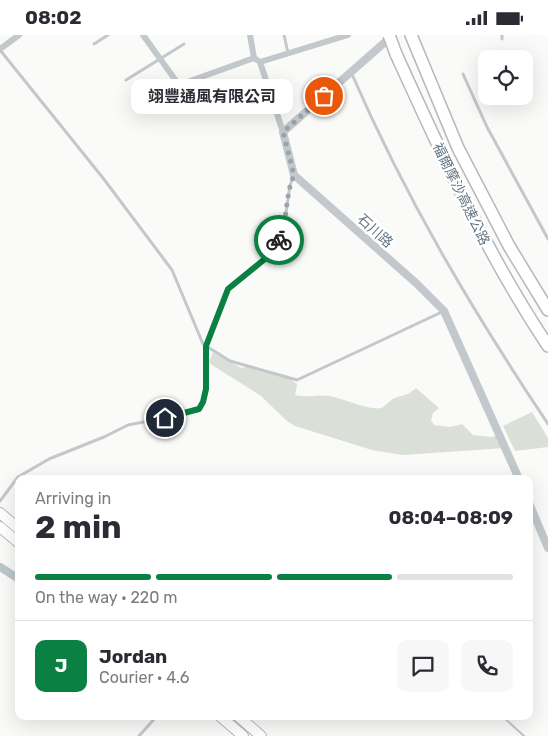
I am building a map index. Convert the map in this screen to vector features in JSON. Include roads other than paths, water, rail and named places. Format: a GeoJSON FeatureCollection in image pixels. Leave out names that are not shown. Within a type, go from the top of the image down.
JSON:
{"type":"FeatureCollection","features":[{"type":"Feature","properties":{"kind":"highway","name":"福爾摩沙高速公路"},"geometry":{"type":"LineString","coordinates":[[391,35],[396,54],[443,159],[487,247],[548,346]]}},
{"type":"Feature","properties":{"kind":"highway","name":"福爾摩沙高速公路"},"geometry":{"type":"LineString","coordinates":[[411,35],[462,156],[509,246],[548,310]]}},
{"type":"Feature","properties":{"kind":"main road"},"geometry":{"type":"LineString","coordinates":[[0,513],[15,526]]}},
{"type":"Feature","properties":{"kind":"main road"},"geometry":{"type":"LineString","coordinates":[[0,527],[15,540]]}},
{"type":"Feature","properties":{"kind":"main road"},"geometry":{"type":"LineString","coordinates":[[225,720],[244,736]]}},
{"type":"Feature","properties":{"kind":"main road"},"geometry":{"type":"LineString","coordinates":[[243,720],[261,736]]}},
{"type":"Feature","properties":{"kind":"street"},"geometry":{"type":"LineString","coordinates":[[0,49],[19,35]]}},
{"type":"Feature","properties":{"kind":"street"},"geometry":{"type":"LineString","coordinates":[[143,35],[159,60],[179,85],[257,60],[288,54],[327,38],[348,35]]}},
{"type":"Feature","properties":{"kind":"street"},"geometry":{"type":"LineString","coordinates":[[250,35],[283,132],[294,175]]}},
{"type":"Feature","properties":{"kind":"street"},"geometry":{"type":"LineString","coordinates":[[283,132],[391,35]]}},
{"type":"Feature","properties":{"kind":"street","name":"石川路"},"geometry":{"type":"LineString","coordinates":[[294,175],[444,311],[516,475]]}},
{"type":"Feature","properties":{"kind":"street"},"geometry":{"type":"LineString","coordinates":[[533,512],[548,548]]}},
{"type":"Feature","properties":{"kind":"lane"},"geometry":{"type":"LineString","coordinates":[[94,44],[108,35]]}},
{"type":"Feature","properties":{"kind":"lane"},"geometry":{"type":"LineString","coordinates":[[284,35],[288,54]]}},
{"type":"Feature","properties":{"kind":"lane"},"geometry":{"type":"LineString","coordinates":[[126,80],[184,44]]}},
{"type":"Feature","properties":{"kind":"lane"},"geometry":{"type":"LineString","coordinates":[[0,49],[108,185],[172,270],[194,324],[206,346],[230,361],[297,380],[444,311]]}},
{"type":"Feature","properties":{"kind":"lane"},"geometry":{"type":"LineString","coordinates":[[351,71],[382,143],[418,213],[486,331],[548,424]]}},
{"type":"Feature","properties":{"kind":"lane"},"geometry":{"type":"LineString","coordinates":[[463,74],[496,145],[548,239]]}},
{"type":"Feature","properties":{"kind":"lane"},"geometry":{"type":"LineString","coordinates":[[21,475],[49,459],[104,437],[128,425],[180,415],[199,409],[206,389],[206,346],[228,289],[266,258],[278,243],[284,227],[290,185],[294,175]]}},
{"type":"Feature","properties":{"kind":"lane"},"geometry":{"type":"LineString","coordinates":[[0,501],[15,481]]}},
{"type":"Feature","properties":{"kind":"lane"},"geometry":{"type":"LineString","coordinates":[[139,736],[153,720]]}},
{"type":"Feature","properties":{"kind":"waterway"},"geometry":{"type":"LineString","coordinates":[[0,567],[15,576]]}},
{"type":"Feature","properties":{"kind":"waterway"},"geometry":{"type":"LineString","coordinates":[[506,720],[524,736]]}},
{"type":"Feature","properties":{"kind":"place","name":"翊豐通風有限公司"},"geometry":{"type":"Point","coordinates":[324,96]}}]}
